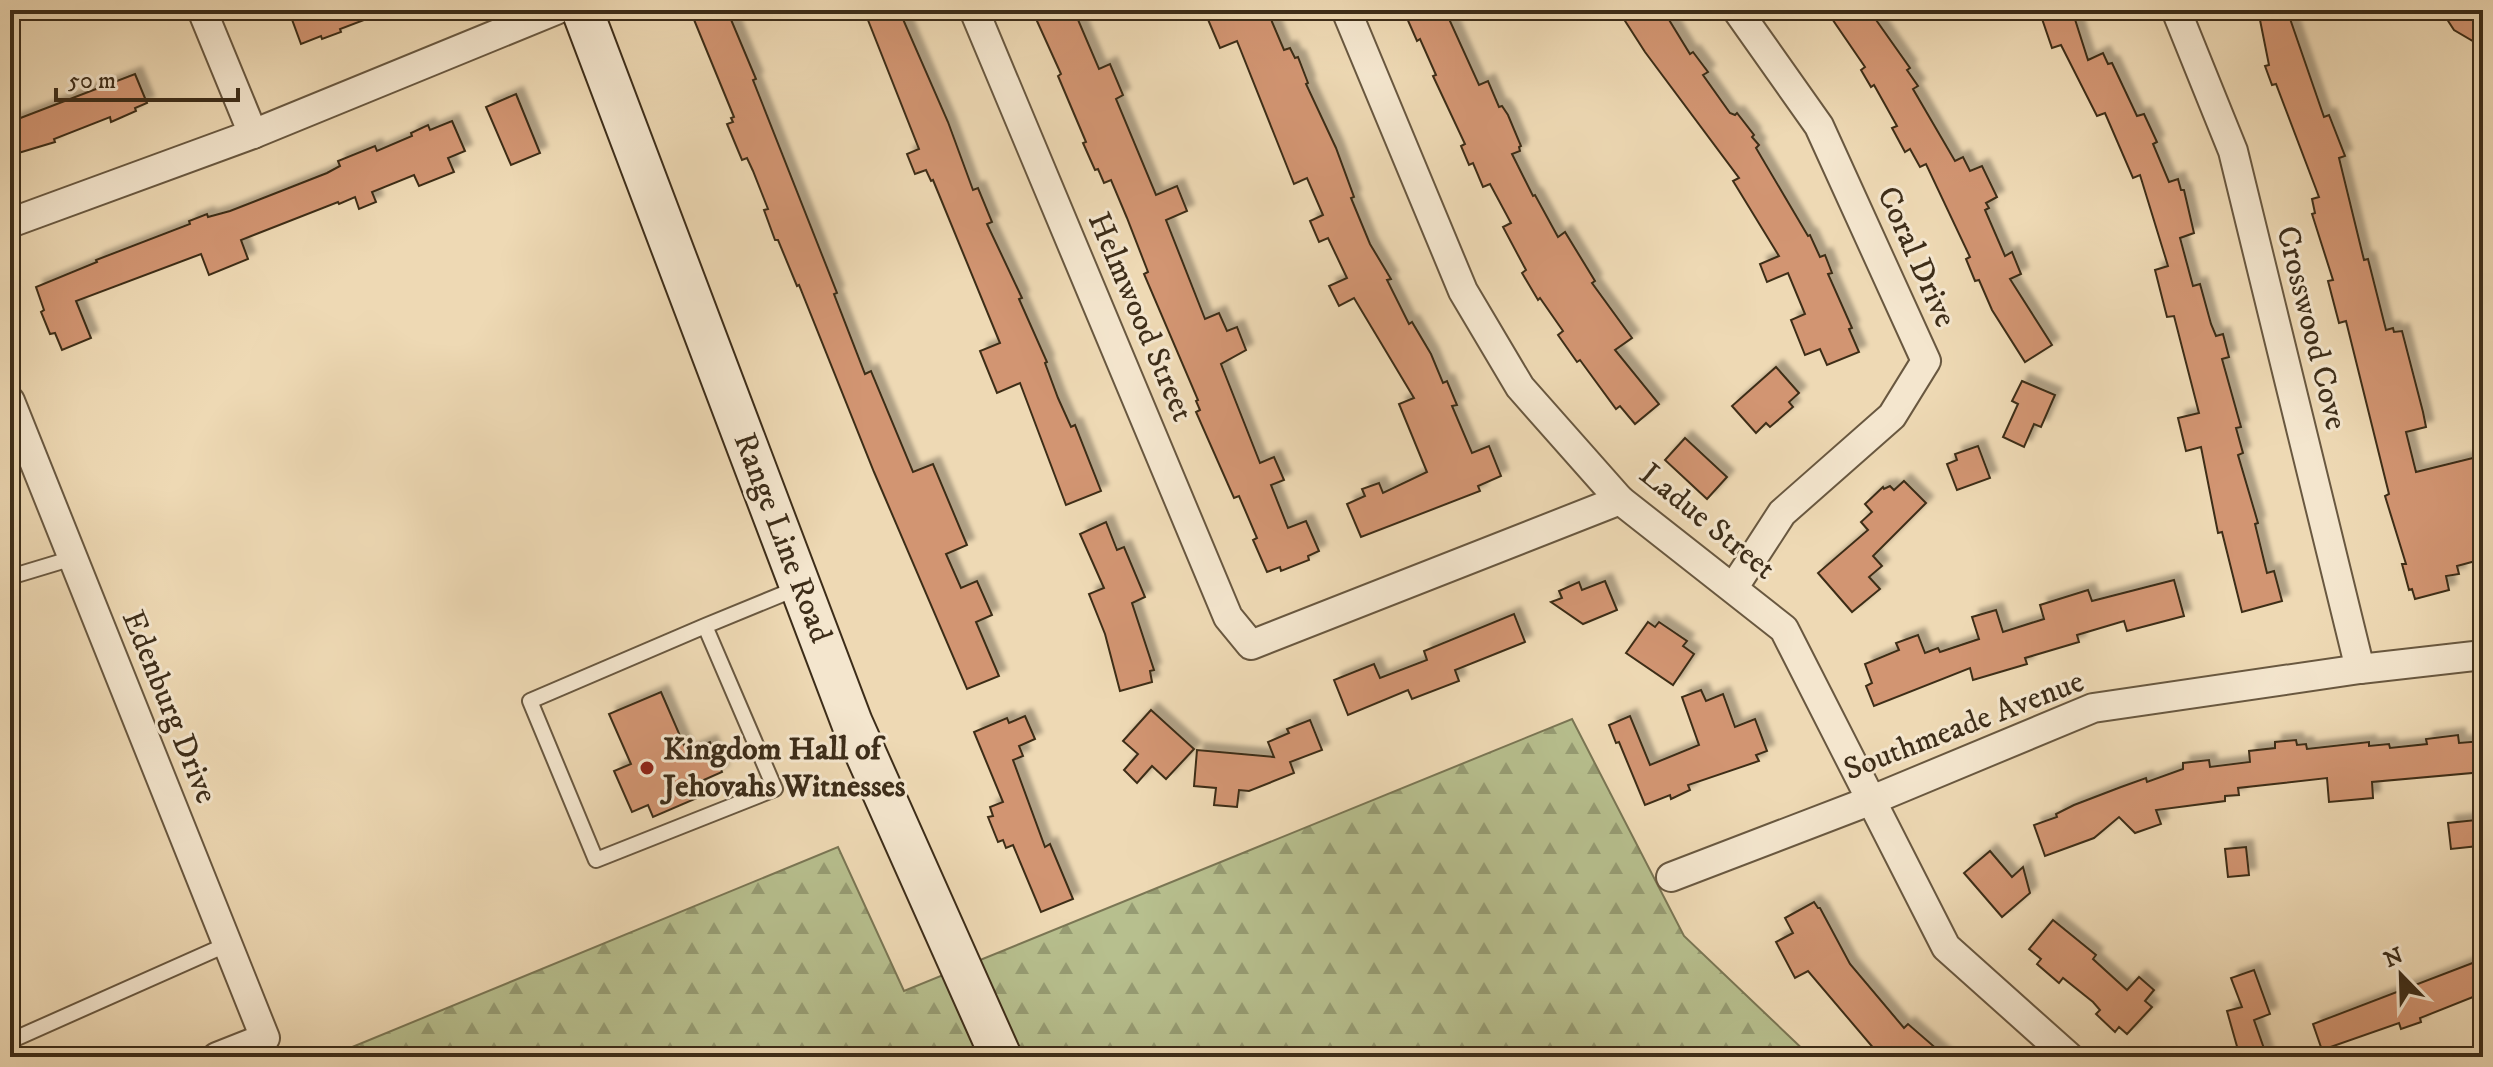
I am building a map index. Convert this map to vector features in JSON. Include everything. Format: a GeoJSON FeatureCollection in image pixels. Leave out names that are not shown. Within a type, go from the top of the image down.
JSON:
{"type":"FeatureCollection","features":[{"type":"Feature","properties":{"kind":"main road","name":"Range Line Road"},"geometry":{"type":"LineString","coordinates":[[582,10],[852,723],[1001,1057]]}},
{"type":"Feature","properties":{"kind":"street"},"geometry":{"type":"LineString","coordinates":[[202,10],[253,134]]}},
{"type":"Feature","properties":{"kind":"street"},"geometry":{"type":"LineString","coordinates":[[10,223],[253,134],[556,10]]}},
{"type":"Feature","properties":{"kind":"street","name":"Helmwood Street"},"geometry":{"type":"LineString","coordinates":[[974,10],[1228,617],[1251,645],[1620,500]]}},
{"type":"Feature","properties":{"kind":"street","name":"Ladue Street"},"geometry":{"type":"LineString","coordinates":[[1346,10],[1463,291],[1520,387],[1620,500],[1784,629],[1946,947],[2069,1057]]}},
{"type":"Feature","properties":{"kind":"street","name":"Coral Drive"},"geometry":{"type":"LineString","coordinates":[[1734,587],[1782,513],[1892,416],[1926,361],[1819,126],[1737,10]]}},
{"type":"Feature","properties":{"kind":"street","name":"Crosswood Cove"},"geometry":{"type":"LineString","coordinates":[[2176,10],[2233,151],[2360,669]]}},
{"type":"Feature","properties":{"kind":"street","name":"Edenburg Drive"},"geometry":{"type":"LineString","coordinates":[[10,401],[265,1038],[217,1057]]}},
{"type":"Feature","properties":{"kind":"street","name":"Southmeade Avenue"},"geometry":{"type":"LineString","coordinates":[[1671,877],[1872,800],[2093,708],[2360,669],[2483,655]]}},
{"type":"Feature","properties":{"kind":"lane"},"geometry":{"type":"LineString","coordinates":[[10,577],[73,558]]}},
{"type":"Feature","properties":{"kind":"lane"},"geometry":{"type":"LineString","coordinates":[[705,626],[775,789],[596,860],[530,701],[705,626],[800,587]]}},
{"type":"Feature","properties":{"kind":"lane"},"geometry":{"type":"LineString","coordinates":[[10,1041],[228,944]]}},
{"type":"Feature","properties":{"kind":"green space"},"geometry":{"type":"Polygon","coordinates":[[[1572,719],[1684,936],[1811,1057],[328,1057],[838,847],[904,991],[1572,719]]]}},
{"type":"Feature","properties":{"kind":"building"},"geometry":{"type":"Polygon","coordinates":[[[301,10],[385,12],[340,29],[341,32],[301,44],[290,14],[301,10]]]}},
{"type":"Feature","properties":{"kind":"building"},"geometry":{"type":"Polygon","coordinates":[[[690,10],[727,10],[756,79],[753,80],[837,293],[834,294],[865,374],[871,371],[913,472],[933,464],[967,545],[946,554],[961,588],[977,581],[992,615],[976,622],[999,676],[967,689],[874,472],[799,285],[778,240],[775,240],[764,210],[768,209],[753,171],[747,158],[742,160],[727,124],[733,122],[731,118],[734,117],[690,10]]]}},
{"type":"Feature","properties":{"kind":"building"},"geometry":{"type":"Polygon","coordinates":[[[864,10],[899,10],[948,122],[973,190],[978,188],[992,222],[987,224],[1022,298],[1019,299],[1047,362],[1058,398],[1071,427],[1075,425],[1101,491],[1066,505],[1020,383],[997,393],[980,351],[1000,343],[933,180],[926,170],[915,174],[907,154],[919,149],[864,10]]]}},
{"type":"Feature","properties":{"kind":"building"},"geometry":{"type":"Polygon","coordinates":[[[1032,10],[1070,10],[1073,16],[1076,15],[1099,69],[1110,64],[1123,95],[1116,99],[1156,195],[1177,186],[1187,211],[1166,220],[1205,319],[1219,313],[1227,331],[1237,327],[1246,350],[1221,364],[1260,463],[1274,457],[1284,480],[1271,485],[1288,528],[1306,521],[1319,551],[1308,556],[1309,560],[1281,571],[1280,567],[1267,572],[1239,496],[1234,498],[1196,412],[1200,410],[1198,400],[1144,274],[1148,272],[1127,218],[1111,180],[1104,183],[1098,169],[1095,170],[1058,76],[1061,74],[1032,10]]]}},
{"type":"Feature","properties":{"kind":"building"},"geometry":{"type":"Polygon","coordinates":[[[1204,10],[1267,10],[1284,50],[1290,48],[1295,58],[1298,57],[1306,84],[1336,148],[1354,197],[1351,198],[1370,244],[1391,279],[1387,280],[1409,324],[1412,322],[1431,354],[1443,383],[1447,381],[1457,405],[1452,406],[1472,453],[1489,446],[1501,476],[1478,486],[1480,491],[1361,537],[1347,504],[1365,496],[1362,489],[1379,483],[1383,493],[1427,472],[1399,404],[1414,398],[1354,298],[1339,306],[1329,286],[1347,278],[1328,238],[1319,242],[1310,221],[1323,215],[1307,178],[1294,184],[1237,41],[1220,48],[1204,10]]]}},
{"type":"Feature","properties":{"kind":"building"},"geometry":{"type":"Polygon","coordinates":[[[1419,10],[1445,10],[1479,85],[1488,81],[1499,107],[1502,106],[1508,115],[1521,146],[1520,151],[1512,154],[1533,196],[1558,237],[1565,232],[1595,281],[1592,283],[1632,338],[1615,350],[1659,404],[1635,424],[1620,406],[1616,409],[1580,360],[1577,362],[1558,335],[1563,331],[1540,298],[1538,300],[1522,273],[1526,270],[1503,227],[1511,223],[1490,184],[1483,187],[1473,163],[1469,165],[1461,146],[1465,144],[1433,76],[1436,75],[1406,16],[1419,10]]]}},
{"type":"Feature","properties":{"kind":"building"},"geometry":{"type":"Polygon","coordinates":[[[1618,10],[1663,10],[1690,54],[1693,52],[1708,72],[1703,75],[1730,113],[1737,113],[1754,135],[1752,137],[1759,145],[1756,148],[1810,235],[1820,257],[1825,255],[1832,273],[1828,274],[1859,352],[1827,365],[1820,349],[1805,355],[1791,320],[1805,314],[1788,273],[1767,282],[1760,264],[1779,256],[1733,181],[1739,178],[1645,52],[1618,10]]]}},
{"type":"Feature","properties":{"kind":"building"},"geometry":{"type":"Polygon","coordinates":[[[1826,10],[1869,10],[1910,68],[1907,70],[1918,86],[1913,89],[1955,161],[1963,157],[1970,171],[1982,166],[1997,197],[1986,203],[1989,208],[1985,210],[2005,256],[2012,252],[2021,274],[2010,279],[2052,345],[2025,362],[1992,310],[1979,280],[1975,281],[1966,259],[1970,257],[1926,164],[1920,167],[1910,149],[1905,152],[1892,128],[1897,126],[1874,85],[1871,87],[1861,70],[1865,67],[1826,10]]]}},
{"type":"Feature","properties":{"kind":"building"},"geometry":{"type":"Polygon","coordinates":[[[2039,10],[2072,10],[2088,60],[2103,53],[2108,64],[2112,63],[2137,116],[2144,114],[2157,142],[2153,144],[2169,182],[2178,179],[2181,190],[2184,190],[2194,233],[2180,238],[2193,286],[2200,284],[2216,336],[2223,334],[2229,357],[2222,359],[2241,427],[2236,428],[2243,453],[2238,455],[2258,523],[2255,524],[2267,573],[2274,571],[2282,601],[2242,612],[2222,532],[2218,533],[2201,447],[2186,451],[2178,418],[2199,413],[2174,316],[2167,317],[2155,270],[2168,266],[2140,175],[2133,178],[2105,113],[2097,116],[2061,45],[2052,48],[2039,10]]]}},
{"type":"Feature","properties":{"kind":"building"},"geometry":{"type":"Polygon","coordinates":[[[2258,10],[2287,10],[2324,117],[2329,115],[2345,156],[2339,158],[2364,260],[2368,259],[2386,330],[2393,328],[2394,332],[2402,331],[2423,412],[2426,427],[2406,432],[2416,472],[2477,457],[2483,489],[2475,491],[2479,509],[2474,510],[2483,559],[2457,566],[2459,574],[2446,576],[2449,590],[2415,599],[2412,589],[2409,590],[2402,564],[2406,564],[2385,496],[2389,494],[2346,321],[2339,323],[2328,281],[2333,280],[2312,214],[2315,213],[2312,199],[2319,197],[2276,84],[2272,85],[2265,66],[2269,65],[2258,10]]]}},
{"type":"Feature","properties":{"kind":"building"},"geometry":{"type":"Polygon","coordinates":[[[2441,10],[2483,10],[2483,47],[2454,30],[2441,10]]]}},
{"type":"Feature","properties":{"kind":"building"},"geometry":{"type":"Polygon","coordinates":[[[135,74],[147,103],[135,108],[136,111],[111,122],[110,117],[54,139],[55,142],[15,154],[10,142],[10,122],[135,74]]]}},
{"type":"Feature","properties":{"kind":"building"},"geometry":{"type":"Polygon","coordinates":[[[516,94],[540,153],[511,165],[486,107],[516,94]]]}},
{"type":"Feature","properties":{"kind":"building"},"geometry":{"type":"Polygon","coordinates":[[[452,121],[465,151],[448,158],[454,172],[419,186],[414,175],[372,192],[376,202],[359,209],[355,197],[241,240],[248,259],[209,275],[201,254],[76,301],[91,338],[62,350],[55,333],[50,334],[36,287],[190,224],[189,221],[207,214],[208,217],[230,211],[327,173],[340,166],[338,161],[375,146],[377,151],[412,136],[411,133],[428,125],[430,130],[452,121]]]}},
{"type":"Feature","properties":{"kind":"building"},"geometry":{"type":"Polygon","coordinates":[[[1776,367],[1799,393],[1789,402],[1793,407],[1770,427],[1766,423],[1756,433],[1732,406],[1776,367]]]}},
{"type":"Feature","properties":{"kind":"building"},"geometry":{"type":"Polygon","coordinates":[[[2022,381],[2055,395],[2041,427],[2034,424],[2024,447],[2003,437],[2018,404],[2012,401],[2022,381]]]}},
{"type":"Feature","properties":{"kind":"building"},"geometry":{"type":"Polygon","coordinates":[[[1685,438],[1727,477],[1707,499],[1665,460],[1685,438]]]}},
{"type":"Feature","properties":{"kind":"building"},"geometry":{"type":"Polygon","coordinates":[[[1978,446],[1990,478],[1957,490],[1947,464],[1957,460],[1955,454],[1978,446]]]}},
{"type":"Feature","properties":{"kind":"building"},"geometry":{"type":"Polygon","coordinates":[[[1904,481],[1926,503],[1873,556],[1882,566],[1869,577],[1880,589],[1852,612],[1818,573],[1868,530],[1861,522],[1872,512],[1865,504],[1883,487],[1890,486],[1894,490],[1904,481]]]}},
{"type":"Feature","properties":{"kind":"building"},"geometry":{"type":"Polygon","coordinates":[[[1106,522],[1117,550],[1124,547],[1145,597],[1132,603],[1154,670],[1150,671],[1152,682],[1120,691],[1105,634],[1089,594],[1104,588],[1080,534],[1106,522]]]}},
{"type":"Feature","properties":{"kind":"building"},"geometry":{"type":"Polygon","coordinates":[[[2174,580],[2184,616],[2127,631],[2124,621],[2077,635],[2079,642],[2025,658],[2027,664],[1973,680],[1970,668],[1874,706],[1866,686],[1872,683],[1865,664],[1899,650],[1896,643],[1918,635],[1925,653],[1938,648],[1940,652],[1979,639],[1972,617],[1996,610],[2003,632],[2044,619],[2040,605],[2088,590],[2092,601],[2174,580]]]}},
{"type":"Feature","properties":{"kind":"building"},"geometry":{"type":"Polygon","coordinates":[[[1605,581],[1617,610],[1583,624],[1551,602],[1562,598],[1559,591],[1579,582],[1582,590],[1605,581]]]}},
{"type":"Feature","properties":{"kind":"building"},"geometry":{"type":"Polygon","coordinates":[[[1514,614],[1525,642],[1455,670],[1459,681],[1412,699],[1408,690],[1348,715],[1334,680],[1374,664],[1380,678],[1427,660],[1424,651],[1514,614]]]}},
{"type":"Feature","properties":{"kind":"building"},"geometry":{"type":"Polygon","coordinates":[[[1648,622],[1655,627],[1659,622],[1687,641],[1683,646],[1694,654],[1673,685],[1626,653],[1648,622]]]}},
{"type":"Feature","properties":{"kind":"building"},"geometry":{"type":"Polygon","coordinates":[[[1701,690],[1706,701],[1723,694],[1735,727],[1755,719],[1767,751],[1756,755],[1759,761],[1688,785],[1690,790],[1671,799],[1670,795],[1645,805],[1609,725],[1630,716],[1650,765],[1699,745],[1682,697],[1701,690]]]}},
{"type":"Feature","properties":{"kind":"building"},"geometry":{"type":"Polygon","coordinates":[[[661,692],[687,752],[710,742],[722,772],[699,782],[704,795],[653,817],[648,805],[632,812],[614,771],[631,764],[609,714],[661,692]]]}},
{"type":"Feature","properties":{"kind":"building"},"geometry":{"type":"Polygon","coordinates":[[[1151,710],[1194,749],[1166,779],[1152,766],[1137,783],[1124,770],[1138,754],[1123,741],[1151,710]]]}},
{"type":"Feature","properties":{"kind":"building"},"geometry":{"type":"Polygon","coordinates":[[[1025,716],[1035,739],[1019,746],[1023,756],[1013,760],[1045,847],[1050,844],[1073,899],[1041,912],[1013,845],[1006,848],[1003,840],[998,842],[988,817],[993,816],[990,807],[1003,802],[974,732],[1007,718],[1009,723],[1025,716]]]}},
{"type":"Feature","properties":{"kind":"building"},"geometry":{"type":"Polygon","coordinates":[[[1310,720],[1322,750],[1290,762],[1294,773],[1249,791],[1239,790],[1237,807],[1214,805],[1216,788],[1194,786],[1197,750],[1274,757],[1268,742],[1289,733],[1287,729],[1310,720]]]}},
{"type":"Feature","properties":{"kind":"building"},"geometry":{"type":"Polygon","coordinates":[[[2458,735],[2459,743],[2483,741],[2483,772],[2372,782],[2373,798],[2329,802],[2327,778],[2238,788],[2239,795],[2225,796],[2225,801],[2156,810],[2161,824],[2135,833],[2119,817],[2094,838],[2045,856],[2034,825],[2121,787],[2146,778],[2147,782],[2183,769],[2183,763],[2209,760],[2210,767],[2250,762],[2249,751],[2275,748],[2275,742],[2296,740],[2297,745],[2306,744],[2307,749],[2369,742],[2369,746],[2389,744],[2390,748],[2427,744],[2426,739],[2458,735]]]}},
{"type":"Feature","properties":{"kind":"building"},"geometry":{"type":"Polygon","coordinates":[[[2476,820],[2478,846],[2451,849],[2448,823],[2476,820]]]}},
{"type":"Feature","properties":{"kind":"building"},"geometry":{"type":"Polygon","coordinates":[[[2246,847],[2249,875],[2228,877],[2225,849],[2246,847]]]}},
{"type":"Feature","properties":{"kind":"building"},"geometry":{"type":"Polygon","coordinates":[[[1990,851],[2012,877],[2023,867],[2030,893],[2002,917],[1964,873],[1990,851]]]}},
{"type":"Feature","properties":{"kind":"building"},"geometry":{"type":"Polygon","coordinates":[[[1814,902],[1850,964],[1904,1028],[1908,1024],[1946,1057],[1881,1057],[1808,971],[1795,978],[1776,942],[1793,933],[1785,918],[1814,902]]]}},
{"type":"Feature","properties":{"kind":"building"},"geometry":{"type":"Polygon","coordinates":[[[2053,920],[2096,955],[2093,959],[2127,990],[2139,977],[2154,990],[2145,1001],[2152,1007],[2127,1034],[2119,1027],[2115,1032],[2096,1014],[2100,1010],[2093,1002],[2063,978],[2059,983],[2037,964],[2041,959],[2029,949],[2053,920]]]}},
{"type":"Feature","properties":{"kind":"building"},"geometry":{"type":"Polygon","coordinates":[[[2483,959],[2483,993],[2420,1018],[2421,1022],[2401,1029],[2399,1023],[2322,1050],[2313,1024],[2483,959]]]}},
{"type":"Feature","properties":{"kind":"building"},"geometry":{"type":"Polygon","coordinates":[[[2254,970],[2270,1014],[2254,1020],[2267,1057],[2240,1057],[2227,1011],[2242,1007],[2231,978],[2254,970]]]}},
{"type":"Feature","properties":{"kind":"place","name":"Kingdom Hall of Jehovahs Witnesses"},"geometry":{"type":"Point","coordinates":[647,768]}}]}
